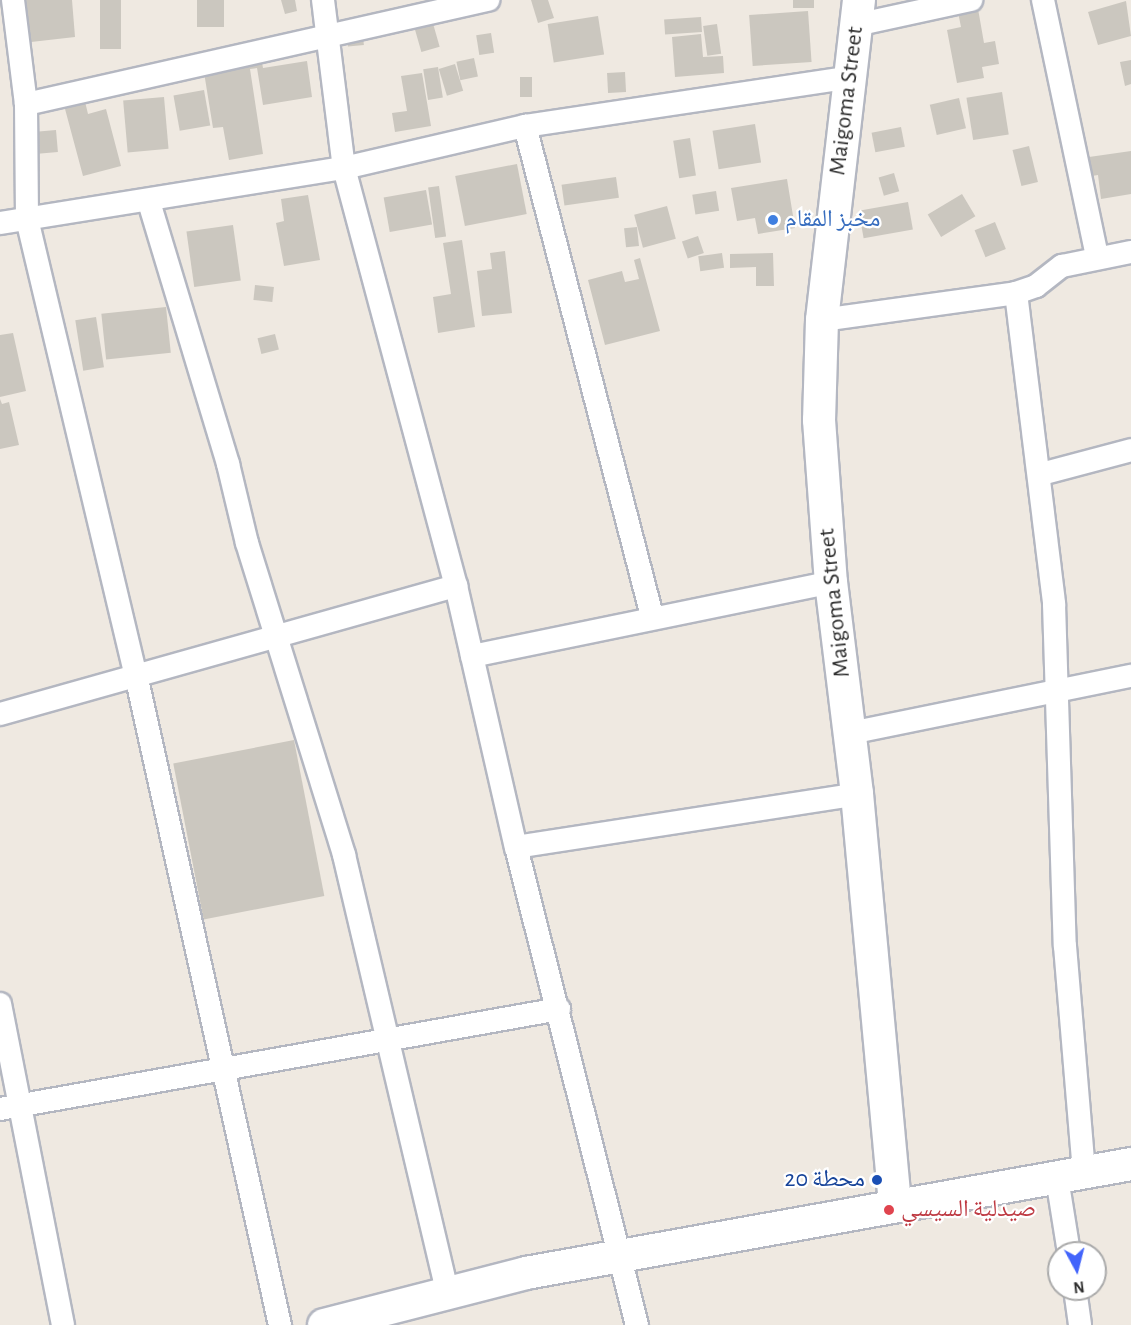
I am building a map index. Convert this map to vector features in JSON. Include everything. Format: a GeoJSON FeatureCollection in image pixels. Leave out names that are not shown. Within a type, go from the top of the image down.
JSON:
{"type":"FeatureCollection","features":[{"type":"Feature","properties":{"kind":"street"},"geometry":{"type":"LineString","coordinates":[[323,0],[330,36],[344,168],[456,586],[516,847],[559,1009],[637,1325]]}},
{"type":"Feature","properties":{"kind":"street"},"geometry":{"type":"LineString","coordinates":[[26,104],[488,0]]}},
{"type":"Feature","properties":{"kind":"street"},"geometry":{"type":"LineString","coordinates":[[858,12],[971,0]]}},
{"type":"Feature","properties":{"kind":"street"},"geometry":{"type":"LineString","coordinates":[[1043,0],[1097,256]]}},
{"type":"Feature","properties":{"kind":"street"},"geometry":{"type":"LineString","coordinates":[[9,12],[26,104],[27,219],[136,675],[221,1070],[279,1325]]}},
{"type":"Feature","properties":{"kind":"street","name":"Maigoma Street"},"geometry":{"type":"LineString","coordinates":[[858,12],[822,320],[819,420],[831,582],[857,794],[895,1205]]}},
{"type":"Feature","properties":{"kind":"street"},"geometry":{"type":"LineString","coordinates":[[0,223],[149,202],[344,168],[525,126],[852,77]]}},
{"type":"Feature","properties":{"kind":"street"},"geometry":{"type":"LineString","coordinates":[[525,126],[652,616]]}},
{"type":"Feature","properties":{"kind":"street"},"geometry":{"type":"LineString","coordinates":[[149,202],[275,636],[341,845],[447,1291]]}},
{"type":"Feature","properties":{"kind":"street"},"geometry":{"type":"LineString","coordinates":[[822,320],[1016,293],[1036,286],[1062,266],[1097,256],[1131,252]]}},
{"type":"Feature","properties":{"kind":"street"},"geometry":{"type":"LineString","coordinates":[[1016,293],[1041,474],[1054,604],[1071,1175],[1069,1241]]}},
{"type":"Feature","properties":{"kind":"street"},"geometry":{"type":"LineString","coordinates":[[1041,474],[1131,450]]}},
{"type":"Feature","properties":{"kind":"street"},"geometry":{"type":"LineString","coordinates":[[472,656],[652,616],[831,582]]}},
{"type":"Feature","properties":{"kind":"street"},"geometry":{"type":"LineString","coordinates":[[0,714],[456,586]]}},
{"type":"Feature","properties":{"kind":"street"},"geometry":{"type":"LineString","coordinates":[[850,733],[1131,676]]}},
{"type":"Feature","properties":{"kind":"street"},"geometry":{"type":"LineString","coordinates":[[516,847],[857,794]]}},
{"type":"Feature","properties":{"kind":"street"},"geometry":{"type":"LineString","coordinates":[[0,1005],[10,1107],[63,1325]]}},
{"type":"Feature","properties":{"kind":"street"},"geometry":{"type":"LineString","coordinates":[[10,1107],[559,1009]]}},
{"type":"Feature","properties":{"kind":"street"},"geometry":{"type":"LineString","coordinates":[[324,1325],[447,1291],[620,1254],[1131,1164]]}},
{"type":"Feature","properties":{"kind":"street"},"geometry":{"type":"LineString","coordinates":[[1077,1301],[1080,1325]]}},
{"type":"Feature","properties":{"kind":"building"},"geometry":{"type":"Polygon","coordinates":[[[26,0],[72,0],[75,37],[31,42],[26,0]]]}},
{"type":"Feature","properties":{"kind":"building"},"geometry":{"type":"Polygon","coordinates":[[[100,0],[121,0],[121,49],[100,49],[100,0]]]}},
{"type":"Feature","properties":{"kind":"building"},"geometry":{"type":"Polygon","coordinates":[[[197,0],[224,0],[224,27],[197,27],[197,0]]]}},
{"type":"Feature","properties":{"kind":"building"},"geometry":{"type":"Polygon","coordinates":[[[281,0],[295,0],[297,11],[285,14],[281,0]]]}},
{"type":"Feature","properties":{"kind":"building"},"geometry":{"type":"Polygon","coordinates":[[[531,0],[548,0],[554,18],[538,23],[531,0]]]}},
{"type":"Feature","properties":{"kind":"building"},"geometry":{"type":"Polygon","coordinates":[[[793,0],[814,0],[814,8],[793,8],[793,0]]]}},
{"type":"Feature","properties":{"kind":"building"},"geometry":{"type":"Polygon","coordinates":[[[1126,1],[1131,36],[1098,45],[1088,12],[1126,1]]]}},
{"type":"Feature","properties":{"kind":"building"},"geometry":{"type":"Polygon","coordinates":[[[977,3],[984,43],[995,41],[999,64],[982,67],[984,78],[957,83],[947,30],[961,27],[957,7],[977,3]]]}},
{"type":"Feature","properties":{"kind":"building"},"geometry":{"type":"Polygon","coordinates":[[[808,11],[812,62],[753,66],[749,15],[808,11]]]}},
{"type":"Feature","properties":{"kind":"building"},"geometry":{"type":"Polygon","coordinates":[[[430,13],[440,47],[421,52],[412,18],[430,13]]]}},
{"type":"Feature","properties":{"kind":"building"},"geometry":{"type":"Polygon","coordinates":[[[598,16],[604,55],[554,62],[548,24],[598,16]]]}},
{"type":"Feature","properties":{"kind":"building"},"geometry":{"type":"Polygon","coordinates":[[[701,17],[702,32],[665,35],[664,20],[701,17]]]}},
{"type":"Feature","properties":{"kind":"building"},"geometry":{"type":"Polygon","coordinates":[[[717,24],[721,54],[707,56],[703,26],[717,24]]]}},
{"type":"Feature","properties":{"kind":"building"},"geometry":{"type":"Polygon","coordinates":[[[362,27],[364,45],[348,47],[346,29],[362,27]]]}},
{"type":"Feature","properties":{"kind":"building"},"geometry":{"type":"Polygon","coordinates":[[[491,33],[494,53],[479,55],[476,35],[491,33]]]}},
{"type":"Feature","properties":{"kind":"building"},"geometry":{"type":"Polygon","coordinates":[[[701,34],[703,57],[723,56],[724,73],[675,77],[672,37],[701,34]]]}},
{"type":"Feature","properties":{"kind":"building"},"geometry":{"type":"Polygon","coordinates":[[[260,51],[263,68],[307,61],[312,97],[263,105],[257,68],[250,69],[263,154],[229,160],[223,127],[213,128],[202,60],[260,51]]]}},
{"type":"Feature","properties":{"kind":"building"},"geometry":{"type":"Polygon","coordinates":[[[474,58],[478,77],[460,80],[456,62],[474,58]]]}},
{"type":"Feature","properties":{"kind":"building"},"geometry":{"type":"Polygon","coordinates":[[[1131,60],[1131,84],[1125,86],[1120,62],[1131,60]]]}},
{"type":"Feature","properties":{"kind":"building"},"geometry":{"type":"Polygon","coordinates":[[[455,64],[463,91],[447,96],[439,69],[455,64]]]}},
{"type":"Feature","properties":{"kind":"building"},"geometry":{"type":"Polygon","coordinates":[[[438,67],[443,98],[428,100],[423,69],[438,67]]]}},
{"type":"Feature","properties":{"kind":"building"},"geometry":{"type":"Polygon","coordinates":[[[625,72],[626,92],[608,93],[607,73],[625,72]]]}},
{"type":"Feature","properties":{"kind":"building"},"geometry":{"type":"Polygon","coordinates":[[[422,73],[431,126],[395,132],[392,113],[407,111],[401,76],[422,73]]]}},
{"type":"Feature","properties":{"kind":"building"},"geometry":{"type":"Polygon","coordinates":[[[520,77],[532,77],[532,97],[520,97],[520,77]]]}},
{"type":"Feature","properties":{"kind":"building"},"geometry":{"type":"Polygon","coordinates":[[[82,89],[88,114],[106,109],[121,166],[83,176],[61,94],[82,89]]]}},
{"type":"Feature","properties":{"kind":"building"},"geometry":{"type":"Polygon","coordinates":[[[204,90],[210,125],[180,131],[173,95],[204,90]]]}},
{"type":"Feature","properties":{"kind":"building"},"geometry":{"type":"Polygon","coordinates":[[[1002,92],[1009,134],[973,140],[966,98],[1002,92]]]}},
{"type":"Feature","properties":{"kind":"building"},"geometry":{"type":"Polygon","coordinates":[[[164,97],[169,149],[128,152],[123,101],[164,97]]]}},
{"type":"Feature","properties":{"kind":"building"},"geometry":{"type":"Polygon","coordinates":[[[959,98],[966,128],[937,135],[930,105],[959,98]]]}},
{"type":"Feature","properties":{"kind":"building"},"geometry":{"type":"Polygon","coordinates":[[[755,124],[761,163],[719,169],[713,131],[755,124]]]}},
{"type":"Feature","properties":{"kind":"building"},"geometry":{"type":"Polygon","coordinates":[[[901,127],[905,147],[875,152],[872,133],[901,127]]]}},
{"type":"Feature","properties":{"kind":"building"},"geometry":{"type":"Polygon","coordinates":[[[56,130],[58,152],[38,154],[36,132],[56,130]]]}},
{"type":"Feature","properties":{"kind":"building"},"geometry":{"type":"Polygon","coordinates":[[[690,138],[696,176],[679,178],[673,141],[690,138]]]}},
{"type":"Feature","properties":{"kind":"building"},"geometry":{"type":"Polygon","coordinates":[[[1029,146],[1038,182],[1021,186],[1013,150],[1029,146]]]}},
{"type":"Feature","properties":{"kind":"building"},"geometry":{"type":"Polygon","coordinates":[[[1131,151],[1131,194],[1101,199],[1098,175],[1085,177],[1082,158],[1131,151]]]}},
{"type":"Feature","properties":{"kind":"building"},"geometry":{"type":"Polygon","coordinates":[[[517,164],[527,214],[465,226],[455,176],[517,164]]]}},
{"type":"Feature","properties":{"kind":"building"},"geometry":{"type":"Polygon","coordinates":[[[894,173],[899,191],[884,196],[879,177],[894,173]]]}},
{"type":"Feature","properties":{"kind":"building"},"geometry":{"type":"Polygon","coordinates":[[[616,177],[619,198],[564,205],[562,185],[616,177]]]}},
{"type":"Feature","properties":{"kind":"building"},"geometry":{"type":"Polygon","coordinates":[[[787,179],[795,228],[758,234],[755,218],[737,221],[731,188],[787,179]]]}},
{"type":"Feature","properties":{"kind":"building"},"geometry":{"type":"Polygon","coordinates":[[[439,186],[446,237],[435,238],[428,188],[439,186]]]}},
{"type":"Feature","properties":{"kind":"building"},"geometry":{"type":"Polygon","coordinates":[[[426,190],[432,224],[390,232],[384,197],[426,190]]]}},
{"type":"Feature","properties":{"kind":"building"},"geometry":{"type":"Polygon","coordinates":[[[716,191],[719,211],[695,215],[692,195],[716,191]]]}},
{"type":"Feature","properties":{"kind":"building"},"geometry":{"type":"Polygon","coordinates":[[[962,194],[975,216],[941,237],[928,215],[962,194]]]}},
{"type":"Feature","properties":{"kind":"building"},"geometry":{"type":"Polygon","coordinates":[[[308,195],[320,260],[284,266],[276,223],[284,221],[281,199],[308,195]]]}},
{"type":"Feature","properties":{"kind":"building"},"geometry":{"type":"Polygon","coordinates":[[[908,202],[913,230],[864,238],[859,211],[908,202]]]}},
{"type":"Feature","properties":{"kind":"building"},"geometry":{"type":"Polygon","coordinates":[[[667,206],[676,239],[643,248],[634,215],[667,206]]]}},
{"type":"Feature","properties":{"kind":"building"},"geometry":{"type":"Polygon","coordinates":[[[995,222],[1006,249],[985,257],[975,230],[995,222]]]}},
{"type":"Feature","properties":{"kind":"building"},"geometry":{"type":"Polygon","coordinates":[[[233,225],[241,280],[194,287],[186,232],[233,225]]]}},
{"type":"Feature","properties":{"kind":"building"},"geometry":{"type":"Polygon","coordinates":[[[637,227],[639,246],[626,247],[624,228],[637,227]]]}},
{"type":"Feature","properties":{"kind":"building"},"geometry":{"type":"Polygon","coordinates":[[[698,236],[704,253],[688,259],[682,242],[698,236]]]}},
{"type":"Feature","properties":{"kind":"building"},"geometry":{"type":"Polygon","coordinates":[[[462,240],[475,327],[438,333],[433,297],[451,294],[443,243],[462,240]]]}},
{"type":"Feature","properties":{"kind":"building"},"geometry":{"type":"Polygon","coordinates":[[[505,251],[512,313],[482,316],[477,271],[492,269],[490,253],[505,251]]]}},
{"type":"Feature","properties":{"kind":"building"},"geometry":{"type":"Polygon","coordinates":[[[722,253],[724,268],[700,271],[698,256],[722,253]]]}},
{"type":"Feature","properties":{"kind":"building"},"geometry":{"type":"Polygon","coordinates":[[[773,253],[774,286],[756,286],[756,267],[730,268],[730,254],[773,253]]]}},
{"type":"Feature","properties":{"kind":"building"},"geometry":{"type":"Polygon","coordinates":[[[640,258],[660,331],[605,345],[588,280],[622,271],[625,282],[639,279],[634,260],[640,258]]]}},
{"type":"Feature","properties":{"kind":"building"},"geometry":{"type":"Polygon","coordinates":[[[255,285],[274,287],[272,302],[253,300],[255,285]]]}},
{"type":"Feature","properties":{"kind":"building"},"geometry":{"type":"Polygon","coordinates":[[[166,307],[171,353],[106,360],[101,314],[166,307]]]}},
{"type":"Feature","properties":{"kind":"building"},"geometry":{"type":"Polygon","coordinates":[[[96,317],[104,367],[83,371],[75,320],[96,317]]]}},
{"type":"Feature","properties":{"kind":"building"},"geometry":{"type":"Polygon","coordinates":[[[13,333],[26,391],[0,397],[0,335],[13,333]]]}},
{"type":"Feature","properties":{"kind":"building"},"geometry":{"type":"Polygon","coordinates":[[[275,334],[279,350],[261,354],[258,338],[275,334]]]}},
{"type":"Feature","properties":{"kind":"building"},"geometry":{"type":"Polygon","coordinates":[[[0,399],[2,404],[9,402],[19,445],[0,449],[0,399]]]}},
{"type":"Feature","properties":{"kind":"building"},"geometry":{"type":"Polygon","coordinates":[[[294,740],[324,896],[204,920],[173,763],[294,740]]]}},
{"type":"Feature","properties":{"kind":"place","name":"مخبز المقام"},"geometry":{"type":"Point","coordinates":[773,220]}},
{"type":"Feature","properties":{"kind":"place","name":"محطة 20"},"geometry":{"type":"Point","coordinates":[877,1180]}},
{"type":"Feature","properties":{"kind":"place","name":"صيدلية السيسي"},"geometry":{"type":"Point","coordinates":[889,1210]}}]}
